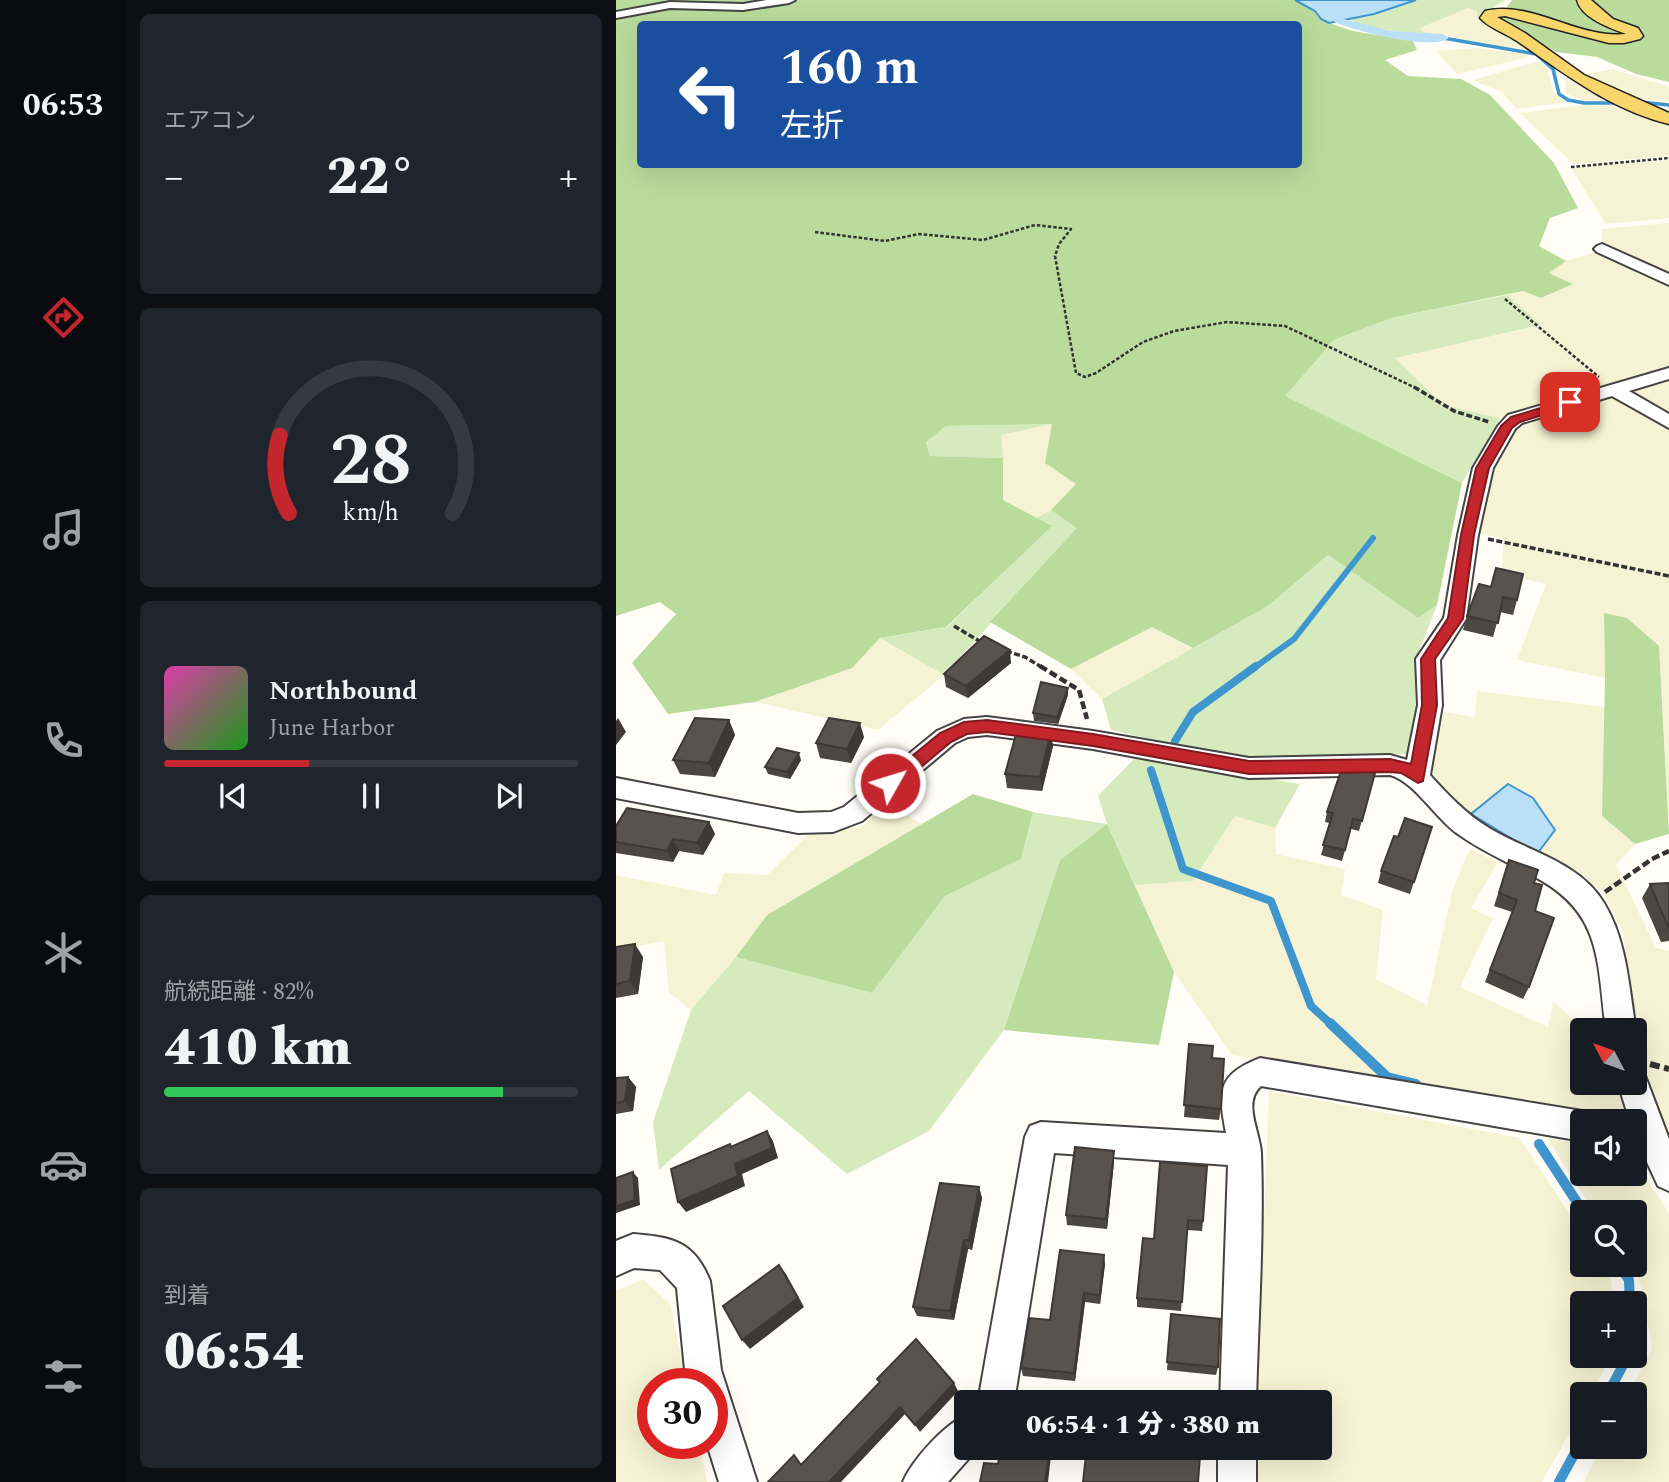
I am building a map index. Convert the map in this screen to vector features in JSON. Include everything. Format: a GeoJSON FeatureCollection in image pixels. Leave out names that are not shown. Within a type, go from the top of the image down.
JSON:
{"type":"FeatureCollection","features":[{"type":"Feature","properties":{"kind":"main road"},"geometry":{"type":"LineString","coordinates":[[1584,0],[1584,4],[1598,17],[1633,31],[1635,36],[1622,39],[1596,36],[1505,12],[1490,13],[1487,18],[1520,36],[1578,78],[1669,119]]}},
{"type":"Feature","properties":{"kind":"street"},"geometry":{"type":"LineString","coordinates":[[616,15],[670,5],[743,7],[789,0]]}},
{"type":"Feature","properties":{"kind":"street"},"geometry":{"type":"LineString","coordinates":[[1602,249],[1669,280]]}},
{"type":"Feature","properties":{"kind":"street"},"geometry":{"type":"LineString","coordinates":[[1418,776],[1430,705],[1428,659],[1455,619],[1482,468],[1507,426],[1515,419],[1669,373]]}},
{"type":"Feature","properties":{"kind":"street"},"geometry":{"type":"LineString","coordinates":[[1615,390],[1669,422]]}},
{"type":"Feature","properties":{"kind":"street"},"geometry":{"type":"LineString","coordinates":[[616,788],[798,823],[832,822],[853,814],[946,737],[964,728],[987,726],[1093,740],[1249,768],[1390,765],[1405,768],[1418,776],[1432,795],[1468,827],[1568,882],[1590,903],[1604,928],[1619,1018]]}},
{"type":"Feature","properties":{"kind":"street"},"geometry":{"type":"LineString","coordinates":[[1238,1390],[1245,1150],[1236,1104],[1239,1086],[1250,1076],[1261,1072],[1570,1124]]}},
{"type":"Feature","properties":{"kind":"street"},"geometry":{"type":"LineString","coordinates":[[1006,1390],[1041,1137],[1245,1150]]}},
{"type":"Feature","properties":{"kind":"street"},"geometry":{"type":"LineString","coordinates":[[1647,1137],[1669,1175]]}},
{"type":"Feature","properties":{"kind":"street"},"geometry":{"type":"LineString","coordinates":[[616,1259],[633,1251],[668,1254],[693,1281],[703,1368]]}},
{"type":"Feature","properties":{"kind":"street"},"geometry":{"type":"LineString","coordinates":[[922,1482],[954,1447]]}},
{"type":"Feature","properties":{"kind":"street"},"geometry":{"type":"LineString","coordinates":[[728,1450],[738,1482]]}},
{"type":"Feature","properties":{"kind":"street"},"geometry":{"type":"LineString","coordinates":[[1237,1460],[1237,1482]]}},
{"type":"Feature","properties":{"kind":"path"},"geometry":{"type":"LineString","coordinates":[[1571,166],[1669,158]]}},
{"type":"Feature","properties":{"kind":"path"},"geometry":{"type":"LineString","coordinates":[[815,232],[885,241],[919,234],[983,240],[1035,225],[1071,229],[1059,244],[1055,256],[1076,373],[1085,377],[1096,373],[1143,342],[1174,331],[1227,322],[1285,326],[1422,391],[1437,404],[1459,415],[1507,426]]}},
{"type":"Feature","properties":{"kind":"path"},"geometry":{"type":"LineString","coordinates":[[1505,299],[1615,390]]}},
{"type":"Feature","properties":{"kind":"path"},"geometry":{"type":"LineString","coordinates":[[1468,535],[1669,576]]}},
{"type":"Feature","properties":{"kind":"path"},"geometry":{"type":"LineString","coordinates":[[954,626],[987,644]]}},
{"type":"Feature","properties":{"kind":"path"},"geometry":{"type":"LineString","coordinates":[[999,648],[1025,657],[1079,690],[1093,740]]}},
{"type":"Feature","properties":{"kind":"path"},"geometry":{"type":"LineString","coordinates":[[1590,903],[1652,859],[1669,851]]}},
{"type":"Feature","properties":{"kind":"shaded area"},"geometry":{"type":"Polygon","coordinates":[[[1468,8],[1477,11],[1477,18],[1536,52],[1426,34],[1420,28],[1468,8]]]}},
{"type":"Feature","properties":{"kind":"shaded area"},"geometry":{"type":"Polygon","coordinates":[[[1476,48],[1529,54],[1526,58],[1457,74],[1436,51],[1476,48]]]}},
{"type":"Feature","properties":{"kind":"shaded area"},"geometry":{"type":"Polygon","coordinates":[[[1538,61],[1547,68],[1553,92],[1566,102],[1516,109],[1502,92],[1473,80],[1538,61]]]}},
{"type":"Feature","properties":{"kind":"shaded area"},"geometry":{"type":"Polygon","coordinates":[[[1613,69],[1669,87],[1669,101],[1632,99],[1581,75],[1613,69]]]}},
{"type":"Feature","properties":{"kind":"shaded area"},"geometry":{"type":"Polygon","coordinates":[[[1565,72],[1588,90],[1615,102],[1583,100],[1566,94],[1565,72]]]}},
{"type":"Feature","properties":{"kind":"shaded area"},"geometry":{"type":"Polygon","coordinates":[[[1584,105],[1624,107],[1669,124],[1669,156],[1573,164],[1520,113],[1584,105]]]}},
{"type":"Feature","properties":{"kind":"shaded area"},"geometry":{"type":"Polygon","coordinates":[[[1669,160],[1669,218],[1606,224],[1571,168],[1669,160]]]}},
{"type":"Feature","properties":{"kind":"shaded area"},"geometry":{"type":"Polygon","coordinates":[[[1669,223],[1669,276],[1603,245],[1601,229],[1669,223]]]}},
{"type":"Feature","properties":{"kind":"shaded area"},"geometry":{"type":"Polygon","coordinates":[[[1596,252],[1669,285],[1669,366],[1500,418],[1443,405],[1394,358],[1540,326],[1507,295],[1523,291],[1542,298],[1572,283],[1548,273],[1566,261],[1596,252]]]}},
{"type":"Feature","properties":{"kind":"shaded area"},"geometry":{"type":"Polygon","coordinates":[[[1669,379],[1669,416],[1628,392],[1669,379]]]}},
{"type":"Feature","properties":{"kind":"shaded area"},"geometry":{"type":"Polygon","coordinates":[[[1617,395],[1669,426],[1669,820],[1659,646],[1604,613],[1605,678],[1517,660],[1546,584],[1501,574],[1504,538],[1474,533],[1493,467],[1519,423],[1617,395]]]}},
{"type":"Feature","properties":{"kind":"shaded area"},"geometry":{"type":"Polygon","coordinates":[[[1052,424],[1077,484],[1051,510],[1036,518],[1003,500],[1001,435],[1052,424]]]}},
{"type":"Feature","properties":{"kind":"shaded area"},"geometry":{"type":"Polygon","coordinates":[[[1152,626],[1193,648],[1102,699],[1071,669],[1152,626]]]}},
{"type":"Feature","properties":{"kind":"shaded area"},"geometry":{"type":"Polygon","coordinates":[[[880,638],[944,675],[878,730],[755,702],[852,668],[880,638]]]}},
{"type":"Feature","properties":{"kind":"shaded area"},"geometry":{"type":"Polygon","coordinates":[[[1477,691],[1605,707],[1602,816],[1635,844],[1616,865],[1656,948],[1669,951],[1669,1139],[1647,1087],[1647,1018],[1632,1018],[1623,931],[1602,891],[1537,854],[1508,784],[1471,814],[1442,789],[1430,764],[1444,712],[1475,717],[1477,691]]]}},
{"type":"Feature","properties":{"kind":"shaded area"},"geometry":{"type":"Polygon","coordinates":[[[888,805],[922,824],[767,915],[691,1010],[669,993],[664,941],[616,950],[616,875],[716,895],[724,873],[767,875],[811,832],[861,827],[888,805]]]}},
{"type":"Feature","properties":{"kind":"shaded area"},"geometry":{"type":"Polygon","coordinates":[[[1235,816],[1275,828],[1276,854],[1345,869],[1341,895],[1383,910],[1376,979],[1427,1005],[1452,891],[1470,849],[1498,862],[1471,908],[1493,918],[1460,987],[1548,1027],[1553,1001],[1571,1018],[1570,1096],[1619,1096],[1623,1109],[1570,1109],[1232,1055],[1174,972],[1135,885],[1193,881],[1235,816]]]}},
{"type":"Feature","properties":{"kind":"shaded area"},"geometry":{"type":"Polygon","coordinates":[[[1269,1091],[1520,1138],[1570,1215],[1570,1277],[1610,1277],[1612,1291],[1570,1291],[1570,1368],[1605,1368],[1597,1382],[1570,1382],[1570,1432],[1542,1482],[1253,1482],[1254,1460],[1332,1460],[1332,1390],[1257,1390],[1269,1091]]]}},
{"type":"Feature","properties":{"kind":"shaded area"},"geometry":{"type":"Polygon","coordinates":[[[1547,1138],[1570,1142],[1570,1174],[1547,1138]]]}},
{"type":"Feature","properties":{"kind":"shaded area"},"geometry":{"type":"Polygon","coordinates":[[[1647,1179],[1669,1213],[1669,1482],[1584,1482],[1595,1459],[1647,1459],[1647,1382],[1635,1382],[1642,1368],[1647,1368],[1647,1358],[1652,1348],[1647,1320],[1647,1291],[1642,1291],[1637,1277],[1647,1277],[1647,1200],[1587,1200],[1578,1186],[1647,1186],[1647,1179]]]}},
{"type":"Feature","properties":{"kind":"shaded area"},"geometry":{"type":"Polygon","coordinates":[[[643,1279],[670,1304],[684,1368],[637,1368],[637,1459],[702,1459],[707,1482],[616,1482],[616,1291],[643,1279]]]}},
{"type":"Feature","properties":{"kind":"green space"},"geometry":{"type":"Polygon","coordinates":[[[616,0],[1295,0],[1329,23],[1353,31],[1413,41],[1417,50],[1385,60],[1408,76],[1461,79],[1490,95],[1554,163],[1578,208],[1550,218],[1539,246],[1566,261],[1549,273],[1573,284],[1541,298],[1523,291],[1391,318],[1334,340],[1285,396],[1462,483],[1437,605],[1418,618],[1328,555],[1268,606],[1193,648],[1152,627],[1071,669],[990,622],[1077,528],[1051,510],[1076,484],[1045,463],[1052,424],[946,426],[926,442],[930,456],[1003,458],[1003,500],[1052,526],[946,627],[880,638],[852,668],[755,702],[668,714],[632,663],[676,614],[660,602],[616,616],[616,0]]]}},
{"type":"Feature","properties":{"kind":"green space"},"geometry":{"type":"Polygon","coordinates":[[[1416,0],[1505,0],[1477,18],[1477,11],[1468,8],[1420,28],[1426,34],[1371,29],[1349,19],[1416,0]]]}},
{"type":"Feature","properties":{"kind":"green space"},"geometry":{"type":"Polygon","coordinates":[[[1512,0],[1669,0],[1669,82],[1636,74],[1597,57],[1556,52],[1509,26],[1500,16],[1512,0]]]}},
{"type":"Feature","properties":{"kind":"green space"},"geometry":{"type":"Polygon","coordinates":[[[1507,295],[1541,325],[1395,358],[1443,405],[1500,418],[1462,483],[1284,396],[1334,340],[1391,318],[1507,295]]]}},
{"type":"Feature","properties":{"kind":"green space"},"geometry":{"type":"Polygon","coordinates":[[[1052,424],[1001,435],[1003,458],[930,456],[926,442],[946,426],[1052,424]]]}},
{"type":"Feature","properties":{"kind":"green space"},"geometry":{"type":"Polygon","coordinates":[[[1051,510],[1078,528],[944,675],[880,638],[947,627],[1051,526],[1036,518],[1051,510]]]}},
{"type":"Feature","properties":{"kind":"green space"},"geometry":{"type":"Polygon","coordinates":[[[1328,555],[1418,618],[1437,605],[1417,656],[1414,754],[1230,757],[1111,730],[1102,699],[1268,606],[1328,555]]]}},
{"type":"Feature","properties":{"kind":"green space"},"geometry":{"type":"Polygon","coordinates":[[[1604,613],[1627,618],[1659,646],[1669,834],[1635,844],[1602,816],[1604,613]]]}},
{"type":"Feature","properties":{"kind":"green space"},"geometry":{"type":"Polygon","coordinates":[[[1135,758],[1300,784],[1275,828],[1235,816],[1193,881],[1135,885],[1107,824],[1098,796],[1135,758]]]}},
{"type":"Feature","properties":{"kind":"green space"},"geometry":{"type":"Polygon","coordinates":[[[973,794],[1033,812],[1021,859],[945,896],[872,993],[736,957],[767,915],[973,794]]]}},
{"type":"Feature","properties":{"kind":"green space"},"geometry":{"type":"Polygon","coordinates":[[[1033,812],[1107,824],[1060,860],[1004,1030],[929,1131],[847,1174],[749,1091],[659,1170],[653,1122],[691,1010],[736,957],[872,993],[945,896],[1021,859],[1033,812]]]}},
{"type":"Feature","properties":{"kind":"green space"},"geometry":{"type":"Polygon","coordinates":[[[1107,824],[1174,972],[1159,1045],[1004,1030],[1060,860],[1107,824]]]}},
{"type":"Feature","properties":{"kind":"water"},"geometry":{"type":"Polygon","coordinates":[[[1295,0],[1416,0],[1374,14],[1329,23],[1295,0]]]}},
{"type":"Feature","properties":{"kind":"water"},"geometry":{"type":"Polygon","coordinates":[[[1508,784],[1533,798],[1555,830],[1537,854],[1471,814],[1508,784]]]}},
{"type":"Feature","properties":{"kind":"building"},"geometry":{"type":"Polygon","coordinates":[[[1496,568],[1523,574],[1517,600],[1503,597],[1498,623],[1467,616],[1479,584],[1491,587],[1496,568]]]}},
{"type":"Feature","properties":{"kind":"building"},"geometry":{"type":"Polygon","coordinates":[[[984,636],[1010,650],[966,686],[944,674],[984,636]]]}},
{"type":"Feature","properties":{"kind":"building"},"geometry":{"type":"Polygon","coordinates":[[[1041,682],[1068,688],[1057,717],[1033,713],[1041,682]]]}},
{"type":"Feature","properties":{"kind":"building"},"geometry":{"type":"Polygon","coordinates":[[[695,718],[729,720],[709,763],[673,760],[695,718]]]}},
{"type":"Feature","properties":{"kind":"building"},"geometry":{"type":"Polygon","coordinates":[[[829,718],[860,723],[847,749],[816,743],[829,718]]]}},
{"type":"Feature","properties":{"kind":"building"},"geometry":{"type":"Polygon","coordinates":[[[1027,729],[1051,732],[1040,777],[1005,774],[1016,734],[1026,735],[1027,729]]]}},
{"type":"Feature","properties":{"kind":"building"},"geometry":{"type":"Polygon","coordinates":[[[777,748],[799,753],[787,772],[765,767],[777,748]]]}},
{"type":"Feature","properties":{"kind":"building"},"geometry":{"type":"Polygon","coordinates":[[[1342,768],[1375,773],[1362,821],[1353,819],[1345,850],[1323,845],[1333,813],[1327,812],[1342,768]]]}},
{"type":"Feature","properties":{"kind":"building"},"geometry":{"type":"Polygon","coordinates":[[[627,808],[709,822],[697,843],[673,839],[667,851],[616,842],[616,826],[627,808]]]}},
{"type":"Feature","properties":{"kind":"building"},"geometry":{"type":"Polygon","coordinates":[[[1405,818],[1432,827],[1414,882],[1381,871],[1394,836],[1398,837],[1405,818]]]}},
{"type":"Feature","properties":{"kind":"building"},"geometry":{"type":"Polygon","coordinates":[[[1509,860],[1538,870],[1534,883],[1542,885],[1535,911],[1554,918],[1529,987],[1490,970],[1517,900],[1499,893],[1509,860]]]}},
{"type":"Feature","properties":{"kind":"building"},"geometry":{"type":"Polygon","coordinates":[[[1669,883],[1669,929],[1650,884],[1669,883]]]}},
{"type":"Feature","properties":{"kind":"building"},"geometry":{"type":"Polygon","coordinates":[[[635,944],[630,981],[616,984],[616,947],[635,944]]]}},
{"type":"Feature","properties":{"kind":"building"},"geometry":{"type":"Polygon","coordinates":[[[1189,1044],[1213,1046],[1212,1058],[1224,1059],[1221,1109],[1184,1105],[1189,1044]]]}},
{"type":"Feature","properties":{"kind":"building"},"geometry":{"type":"Polygon","coordinates":[[[628,1077],[625,1101],[616,1103],[616,1078],[628,1077]]]}},
{"type":"Feature","properties":{"kind":"building"},"geometry":{"type":"Polygon","coordinates":[[[767,1131],[772,1148],[735,1164],[738,1176],[678,1202],[671,1169],[767,1131]]]}},
{"type":"Feature","properties":{"kind":"building"},"geometry":{"type":"Polygon","coordinates":[[[1075,1147],[1114,1151],[1106,1219],[1066,1215],[1075,1147]]]}},
{"type":"Feature","properties":{"kind":"building"},"geometry":{"type":"Polygon","coordinates":[[[1160,1162],[1207,1166],[1203,1221],[1188,1220],[1182,1302],[1137,1298],[1143,1238],[1154,1239],[1160,1162]]]}},
{"type":"Feature","properties":{"kind":"building"},"geometry":{"type":"Polygon","coordinates":[[[633,1172],[635,1200],[616,1206],[616,1178],[633,1172]]]}},
{"type":"Feature","properties":{"kind":"building"},"geometry":{"type":"Polygon","coordinates":[[[940,1183],[979,1187],[969,1240],[964,1240],[950,1311],[913,1307],[940,1183]]]}},
{"type":"Feature","properties":{"kind":"building"},"geometry":{"type":"Polygon","coordinates":[[[1060,1250],[1104,1255],[1100,1295],[1084,1293],[1074,1373],[1021,1368],[1029,1318],[1050,1320],[1060,1250]]]}},
{"type":"Feature","properties":{"kind":"building"},"geometry":{"type":"Polygon","coordinates":[[[779,1265],[798,1298],[742,1340],[723,1306],[779,1265]]]}},
{"type":"Feature","properties":{"kind":"building"},"geometry":{"type":"Polygon","coordinates":[[[1171,1314],[1220,1319],[1218,1367],[1167,1362],[1171,1314]]]}},
{"type":"Feature","properties":{"kind":"building"},"geometry":{"type":"Polygon","coordinates":[[[916,1339],[954,1383],[915,1425],[900,1407],[829,1482],[768,1482],[794,1455],[801,1465],[880,1382],[877,1379],[916,1339]]]}},
{"type":"Feature","properties":{"kind":"building"},"geometry":{"type":"Polygon","coordinates":[[[999,1460],[1048,1460],[1045,1482],[980,1482],[984,1463],[998,1464],[999,1460]]]}},
{"type":"Feature","properties":{"kind":"building"},"geometry":{"type":"Polygon","coordinates":[[[1086,1460],[1200,1460],[1198,1482],[1083,1482],[1086,1460]]]}},
{"type":"Feature","properties":{"kind":"waterway"},"geometry":{"type":"LineString","coordinates":[[1340,21],[1390,34],[1443,38]]}},
{"type":"Feature","properties":{"kind":"waterway"},"geometry":{"type":"LineString","coordinates":[[1443,38],[1536,54],[1553,69],[1559,94],[1568,100],[1615,103]]}},
{"type":"Feature","properties":{"kind":"waterway"},"geometry":{"type":"LineString","coordinates":[[1641,102],[1669,105]]}},
{"type":"Feature","properties":{"kind":"waterway"},"geometry":{"type":"LineString","coordinates":[[1254,668],[1294,639],[1373,538]]}},
{"type":"Feature","properties":{"kind":"waterway"},"geometry":{"type":"LineString","coordinates":[[1175,741],[1193,712],[1256,666]]}},
{"type":"Feature","properties":{"kind":"waterway"},"geometry":{"type":"LineString","coordinates":[[1151,770],[1183,869],[1271,901],[1311,1006],[1332,1025]]}},
{"type":"Feature","properties":{"kind":"waterway"},"geometry":{"type":"LineString","coordinates":[[1330,1023],[1387,1077],[1416,1084]]}},
{"type":"Feature","properties":{"kind":"waterway"},"geometry":{"type":"LineString","coordinates":[[1539,1144],[1576,1200]]}},
{"type":"Feature","properties":{"kind":"waterway"},"geometry":{"type":"LineString","coordinates":[[1627,1277],[1629,1291]]}},
{"type":"Feature","properties":{"kind":"waterway"},"geometry":{"type":"LineString","coordinates":[[1614,1382],[1622,1368]]}},
{"type":"Feature","properties":{"kind":"waterway"},"geometry":{"type":"LineString","coordinates":[[1559,1482],[1572,1459]]}},
{"type":"Feature","properties":{"kind":"route"},"geometry":{"type":"LineString","coordinates":[[890,783],[946,737],[964,728],[987,726],[1093,740],[1249,768],[1390,765],[1405,768],[1418,776],[1430,705],[1428,659],[1455,619],[1482,468],[1507,426],[1515,419],[1570,402]]}}]}
